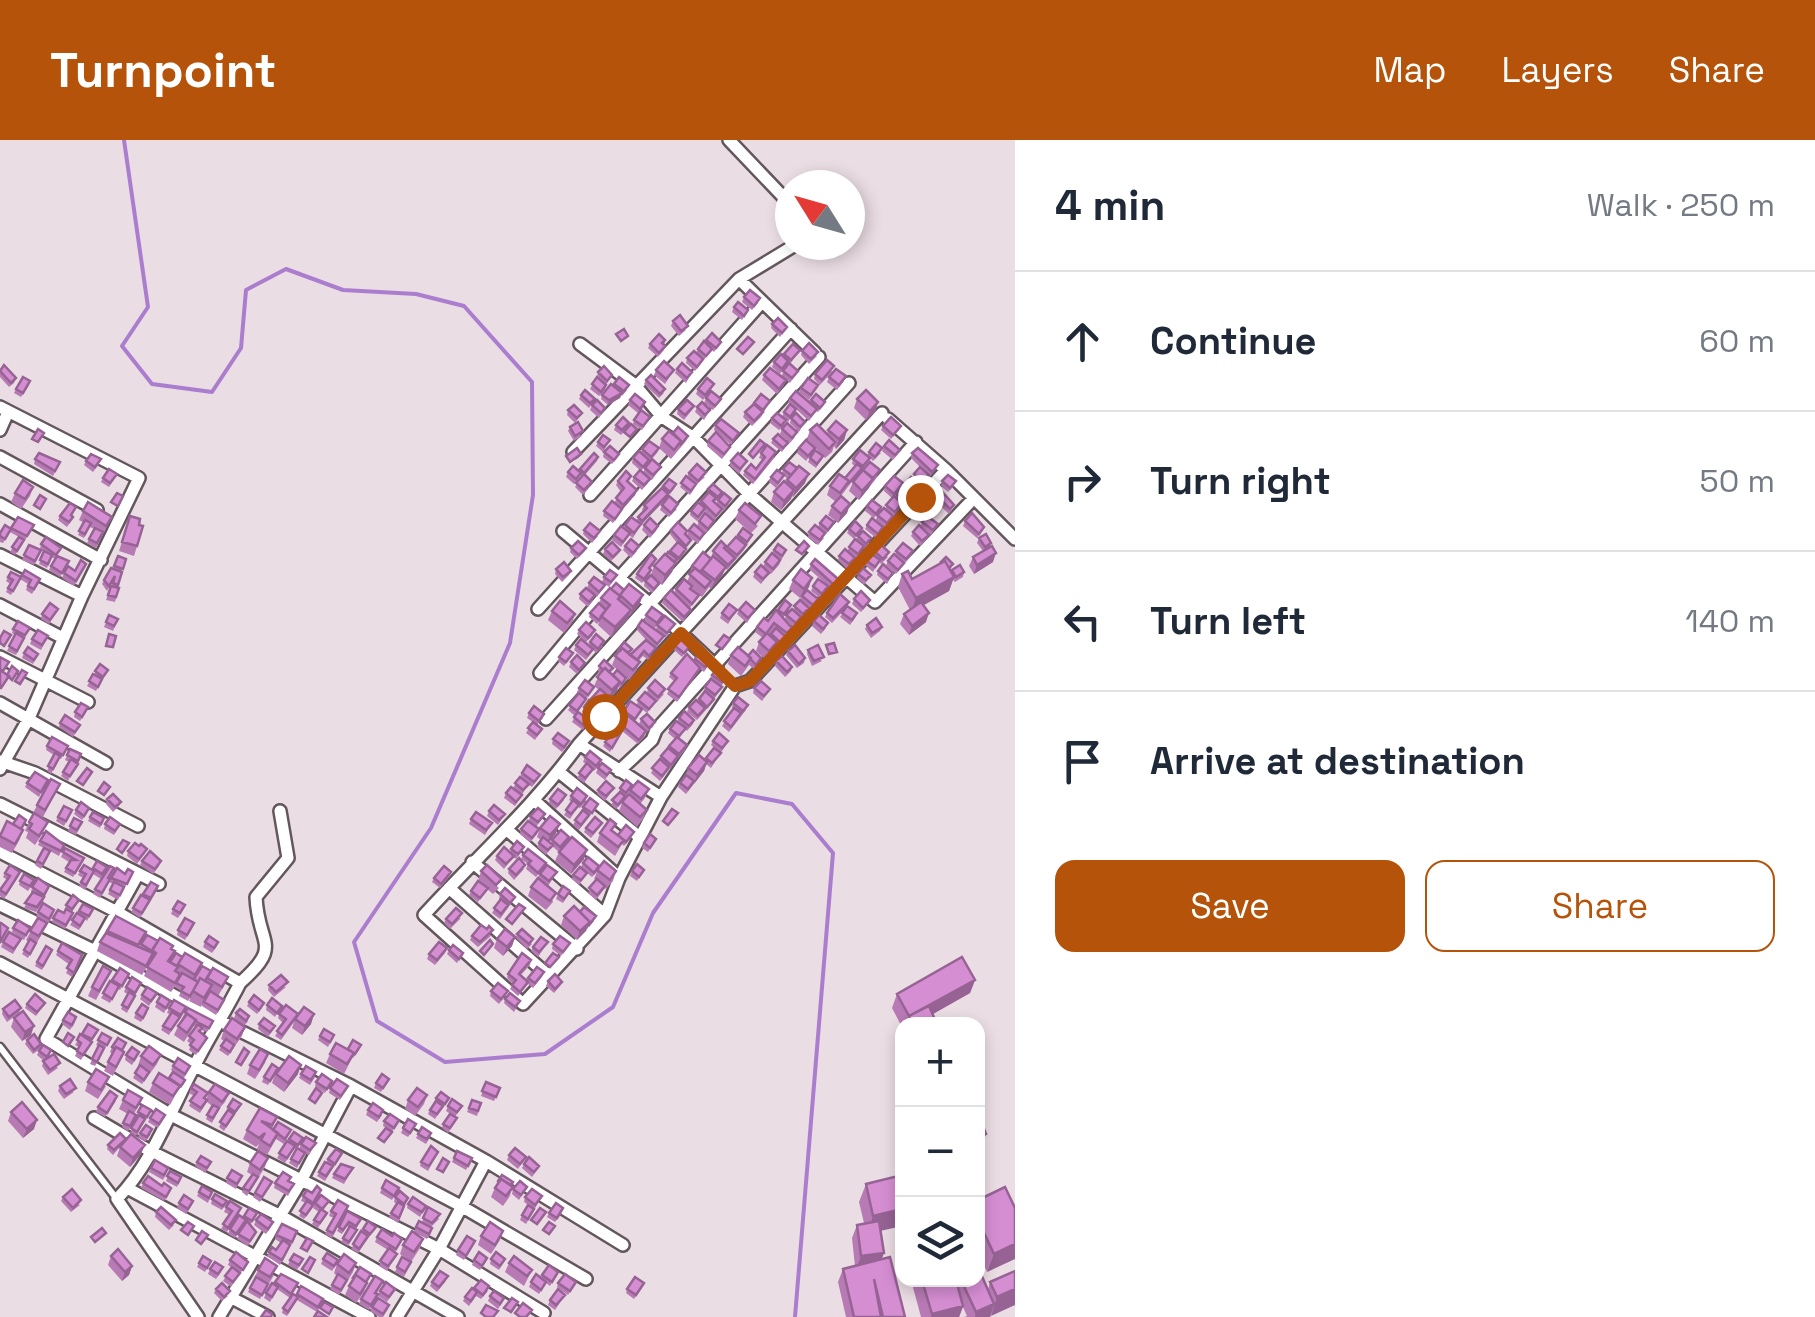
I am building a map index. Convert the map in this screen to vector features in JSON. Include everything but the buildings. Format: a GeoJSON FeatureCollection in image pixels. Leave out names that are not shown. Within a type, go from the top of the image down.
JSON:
{"type":"FeatureCollection","features":[{"type":"Feature","properties":{"kind":"street"},"geometry":{"type":"LineString","coordinates":[[729,140],[775,188]]}},
{"type":"Feature","properties":{"kind":"street"},"geometry":{"type":"LineString","coordinates":[[573,452],[739,279],[775,257]]}},
{"type":"Feature","properties":{"kind":"street"},"geometry":{"type":"LineString","coordinates":[[739,279],[860,393]]}},
{"type":"Feature","properties":{"kind":"street"},"geometry":{"type":"LineString","coordinates":[[590,495],[762,302]]}},
{"type":"Feature","properties":{"kind":"street"},"geometry":{"type":"LineString","coordinates":[[538,609],[792,329]]}},
{"type":"Feature","properties":{"kind":"street"},"geometry":{"type":"LineString","coordinates":[[580,344],[635,386],[662,417],[694,438],[749,494],[875,602],[974,498]]}},
{"type":"Feature","properties":{"kind":"street"},"geometry":{"type":"LineString","coordinates":[[540,673],[819,357]]}},
{"type":"Feature","properties":{"kind":"street"},"geometry":{"type":"LineString","coordinates":[[546,718],[849,383]]}},
{"type":"Feature","properties":{"kind":"street"},"geometry":{"type":"LineString","coordinates":[[871,403],[1015,539]]}},
{"type":"Feature","properties":{"kind":"street"},"geometry":{"type":"LineString","coordinates":[[0,430],[4,410],[139,478],[29,718],[1,764],[35,773],[138,826]]}},
{"type":"Feature","properties":{"kind":"street"},"geometry":{"type":"LineString","coordinates":[[882,413],[579,744],[535,801],[424,915],[523,1004],[605,915],[619,878],[661,798],[735,686],[750,681],[946,470]]}},
{"type":"Feature","properties":{"kind":"street"},"geometry":{"type":"LineString","coordinates":[[619,771],[652,740],[656,730],[916,442]]}},
{"type":"Feature","properties":{"kind":"street"},"geometry":{"type":"LineString","coordinates":[[0,457],[120,522]]}},
{"type":"Feature","properties":{"kind":"street"},"geometry":{"type":"LineString","coordinates":[[0,504],[101,560]]}},
{"type":"Feature","properties":{"kind":"street"},"geometry":{"type":"LineString","coordinates":[[563,531],[649,602],[735,686]]}},
{"type":"Feature","properties":{"kind":"street"},"geometry":{"type":"LineString","coordinates":[[0,555],[82,596]]}},
{"type":"Feature","properties":{"kind":"street"},"geometry":{"type":"LineString","coordinates":[[0,605],[63,638]]}},
{"type":"Feature","properties":{"kind":"street"},"geometry":{"type":"LineString","coordinates":[[0,657],[88,702]]}},
{"type":"Feature","properties":{"kind":"street"},"geometry":{"type":"LineString","coordinates":[[0,703],[106,763]]}},
{"type":"Feature","properties":{"kind":"street"},"geometry":{"type":"LineString","coordinates":[[579,744],[661,798]]}},
{"type":"Feature","properties":{"kind":"street"},"geometry":{"type":"LineString","coordinates":[[558,772],[641,838]]}},
{"type":"Feature","properties":{"kind":"street"},"geometry":{"type":"LineString","coordinates":[[535,801],[619,878]]}},
{"type":"Feature","properties":{"kind":"street"},"geometry":{"type":"LineString","coordinates":[[0,804],[160,884]]}},
{"type":"Feature","properties":{"kind":"street"},"geometry":{"type":"LineString","coordinates":[[198,1317],[117,1198],[171,1115],[240,983],[262,964],[266,954],[256,898],[290,854],[280,811]]}},
{"type":"Feature","properties":{"kind":"street"},"geometry":{"type":"LineString","coordinates":[[506,830],[605,915]]}},
{"type":"Feature","properties":{"kind":"street"},"geometry":{"type":"LineString","coordinates":[[0,852],[117,912],[240,983]]}},
{"type":"Feature","properties":{"kind":"street"},"geometry":{"type":"LineString","coordinates":[[472,862],[576,949]]}},
{"type":"Feature","properties":{"kind":"street"},"geometry":{"type":"LineString","coordinates":[[138,874],[46,1038],[171,1115],[439,1250],[544,1313]]}},
{"type":"Feature","properties":{"kind":"street"},"geometry":{"type":"LineString","coordinates":[[449,888],[550,977]]}},
{"type":"Feature","properties":{"kind":"street"},"geometry":{"type":"LineString","coordinates":[[0,905],[351,1086],[486,1161],[623,1245]]}},
{"type":"Feature","properties":{"kind":"street"},"geometry":{"type":"LineString","coordinates":[[0,962],[461,1206],[586,1279]]}},
{"type":"Feature","properties":{"kind":"street"},"geometry":{"type":"LineString","coordinates":[[219,1317],[301,1181],[351,1086]]}},
{"type":"Feature","properties":{"kind":"street"},"geometry":{"type":"LineString","coordinates":[[94,1118],[150,1151],[281,1216],[458,1317]]}},
{"type":"Feature","properties":{"kind":"street"},"geometry":{"type":"LineString","coordinates":[[397,1317],[439,1250],[486,1161]]}},
{"type":"Feature","properties":{"kind":"street"},"geometry":{"type":"LineString","coordinates":[[127,1188],[370,1317]]}},
{"type":"Feature","properties":{"kind":"street"},"geometry":{"type":"LineString","coordinates":[[232,1298],[268,1317]]}},
{"type":"Feature","properties":{"kind":"lane"},"geometry":{"type":"LineString","coordinates":[[0,1046],[117,1198]]}},
{"type":"Feature","properties":{"kind":"waterway"},"geometry":{"type":"LineString","coordinates":[[124,140],[148,307],[122,346],[152,384],[212,392],[241,348],[246,290],[286,269],[343,290],[416,294],[464,306],[532,382],[533,495],[510,643],[431,828],[354,942],[377,1021],[445,1062],[545,1054],[613,1007],[653,913],[736,793],[792,804],[833,853],[795,1317]]}},
{"type":"Feature","properties":{"kind":"route"},"geometry":{"type":"LineString","coordinates":[[604,716],[681,633],[735,686],[750,681],[920,497]]}}]}
